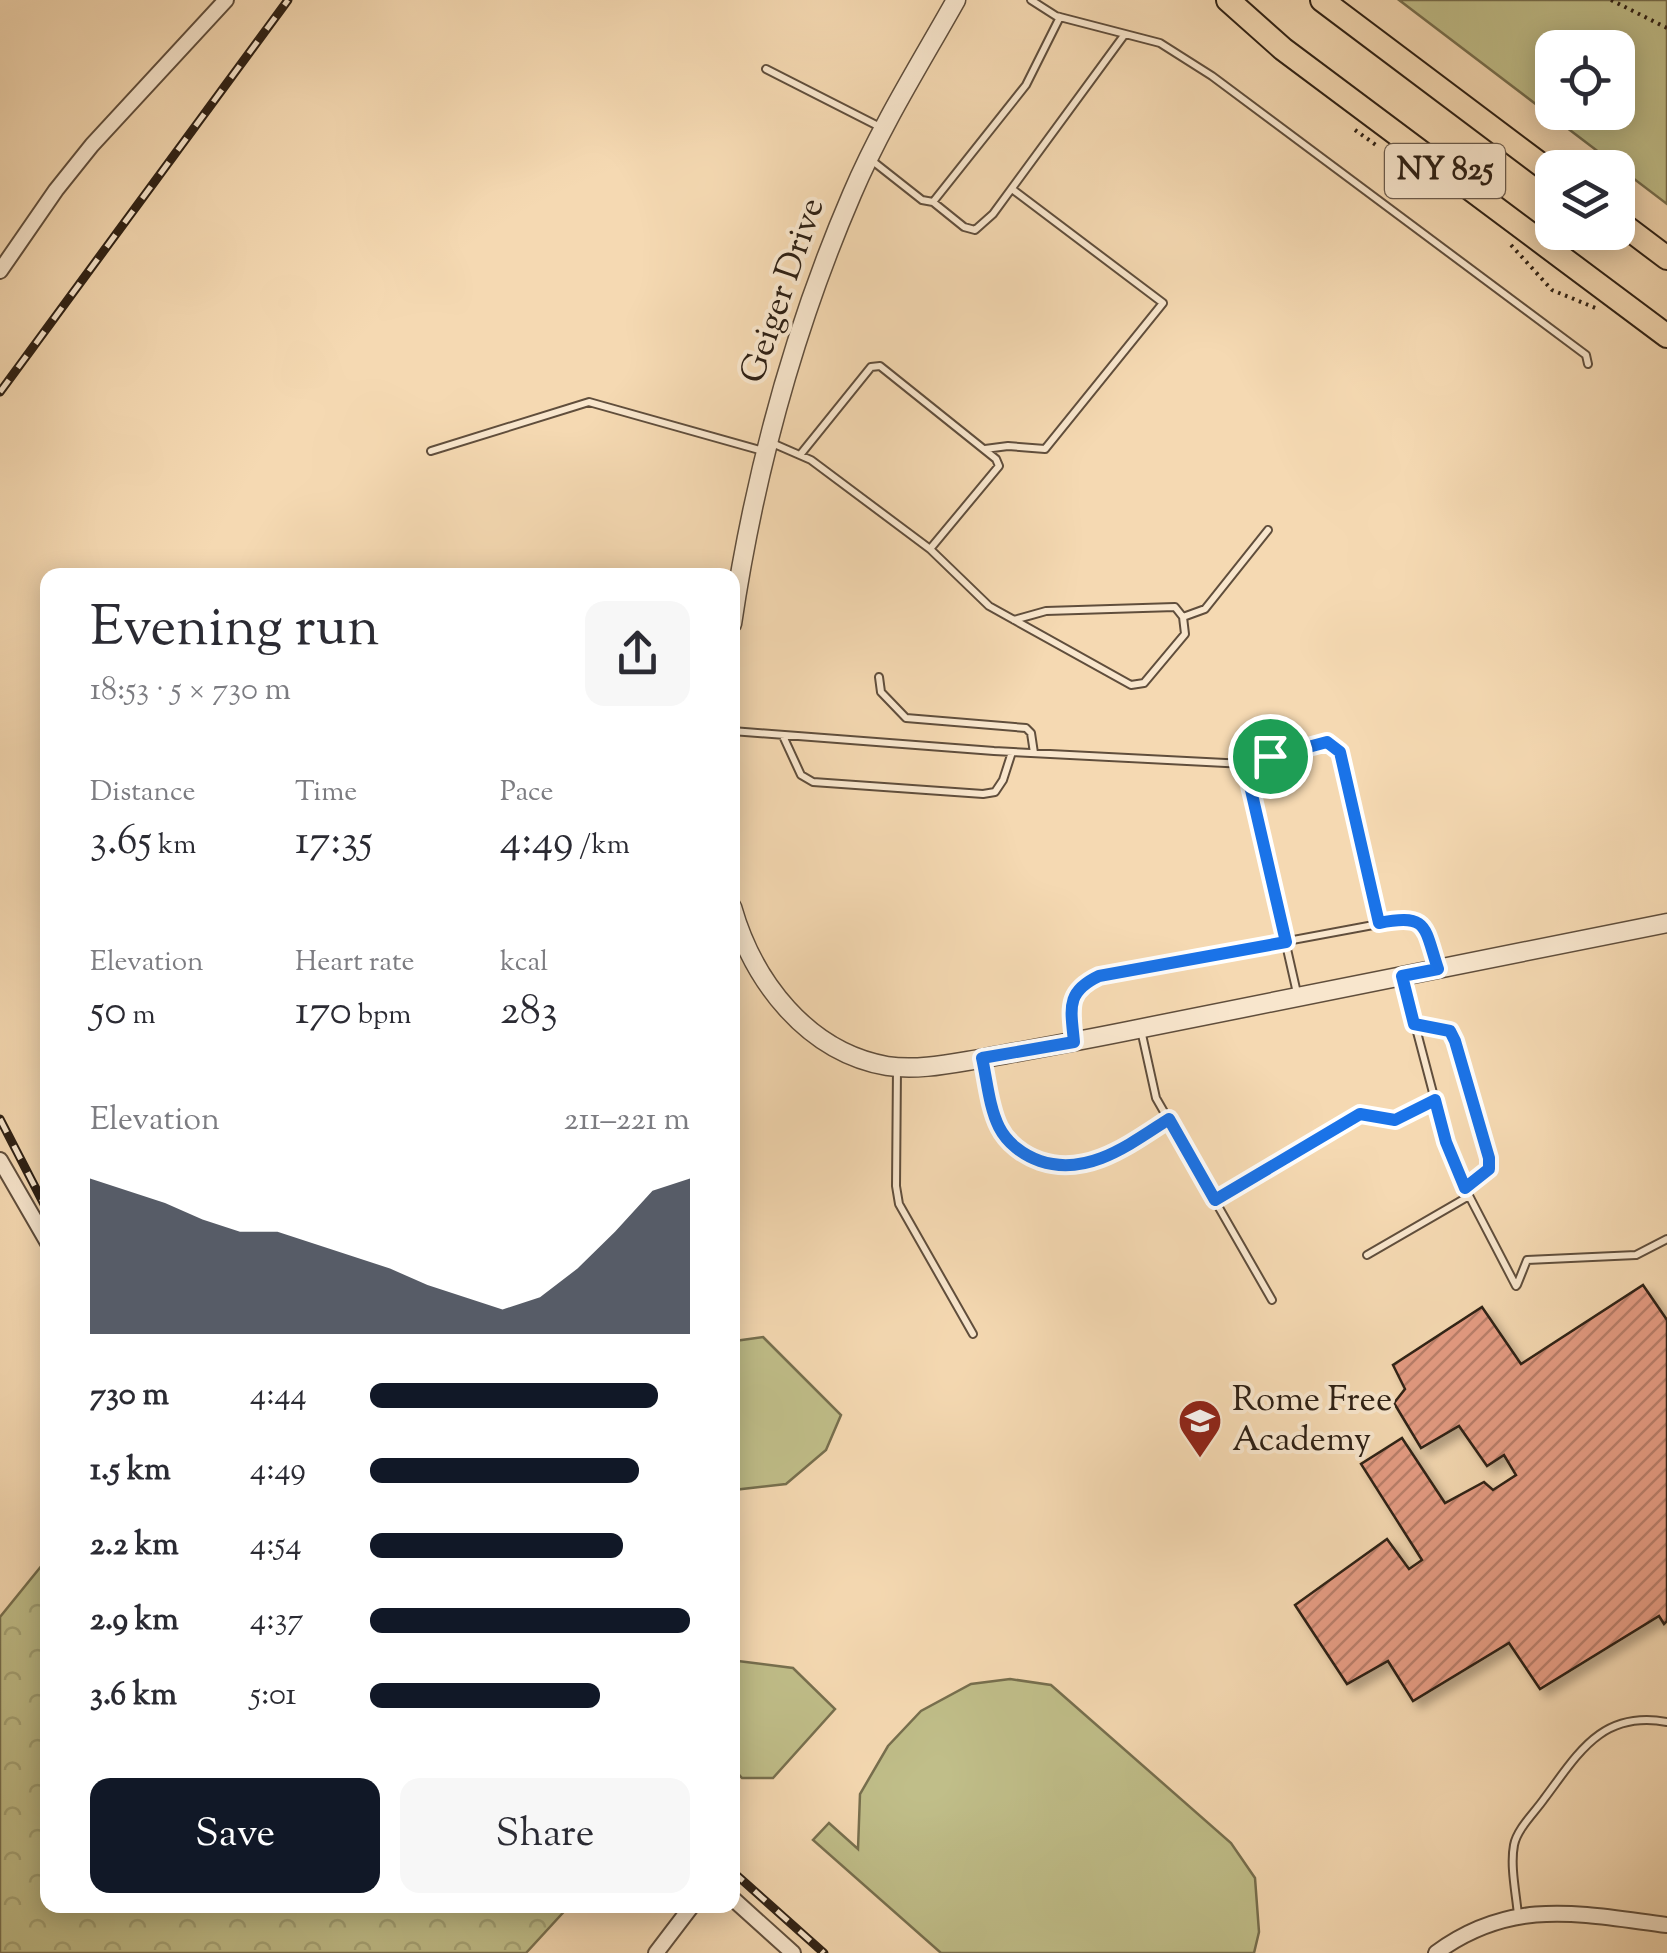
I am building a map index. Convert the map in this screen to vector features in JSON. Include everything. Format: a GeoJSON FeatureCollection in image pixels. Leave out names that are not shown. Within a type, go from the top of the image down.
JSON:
{"type":"FeatureCollection","features":[{"type":"Feature","properties":{"kind":"main road","name":"NY 825"},"geometry":{"type":"LineString","coordinates":[[1228,0],[1282,48],[1667,336]]}},
{"type":"Feature","properties":{"kind":"main road","name":"NY 825"},"geometry":{"type":"LineString","coordinates":[[1322,0],[1535,160]]}},
{"type":"Feature","properties":{"kind":"main road"},"geometry":{"type":"LineString","coordinates":[[1635,234],[1667,258]]}},
{"type":"Feature","properties":{"kind":"street"},"geometry":{"type":"LineString","coordinates":[[0,271],[92,144],[226,0]]}},
{"type":"Feature","properties":{"kind":"street","name":"Geiger Drive"},"geometry":{"type":"LineString","coordinates":[[740,573],[765,446],[824,267],[869,158],[956,0]]}},
{"type":"Feature","properties":{"kind":"street"},"geometry":{"type":"LineString","coordinates":[[740,924],[764,980],[792,1016],[818,1037],[857,1058],[904,1067],[1074,1042],[1667,924]]}},
{"type":"Feature","properties":{"kind":"street"},"geometry":{"type":"LineString","coordinates":[[0,1160],[40,1229]]}},
{"type":"Feature","properties":{"kind":"street"},"geometry":{"type":"LineString","coordinates":[[740,1905],[793,1953]]}},
{"type":"Feature","properties":{"kind":"street"},"geometry":{"type":"LineString","coordinates":[[656,1953],[686,1913]]}},
{"type":"Feature","properties":{"kind":"street"},"geometry":{"type":"LineString","coordinates":[[1436,1953],[1489,1924],[1518,1915],[1540,1913],[1667,1925]]}},
{"type":"Feature","properties":{"kind":"lane"},"geometry":{"type":"LineString","coordinates":[[1031,0],[1060,17],[1160,43],[1212,76],[1586,355],[1588,364]]}},
{"type":"Feature","properties":{"kind":"lane"},"geometry":{"type":"LineString","coordinates":[[933,202],[1026,85],[1060,17]]}},
{"type":"Feature","properties":{"kind":"lane"},"geometry":{"type":"LineString","coordinates":[[869,158],[922,200],[933,202],[964,227],[976,230],[993,214],[1126,34]]}},
{"type":"Feature","properties":{"kind":"lane"},"geometry":{"type":"LineString","coordinates":[[766,69],[884,128]]}},
{"type":"Feature","properties":{"kind":"lane"},"geometry":{"type":"LineString","coordinates":[[985,449],[1045,449],[1163,303],[1012,188]]}},
{"type":"Feature","properties":{"kind":"lane"},"geometry":{"type":"LineString","coordinates":[[800,455],[871,367],[880,366],[985,449],[1000,466],[930,550]]}},
{"type":"Feature","properties":{"kind":"lane"},"geometry":{"type":"LineString","coordinates":[[431,451],[589,402],[811,460],[930,550],[988,606],[1131,685],[1144,683],[1185,634],[1184,617],[1175,608],[1046,611],[1014,620]]}},
{"type":"Feature","properties":{"kind":"lane"},"geometry":{"type":"LineString","coordinates":[[1184,617],[1205,609],[1268,530]]}},
{"type":"Feature","properties":{"kind":"lane"},"geometry":{"type":"LineString","coordinates":[[879,677],[881,692],[906,718],[1026,728],[1034,753]]}},
{"type":"Feature","properties":{"kind":"lane"},"geometry":{"type":"LineString","coordinates":[[740,732],[1245,764],[1327,742],[1340,752],[1379,923]]}},
{"type":"Feature","properties":{"kind":"lane"},"geometry":{"type":"LineString","coordinates":[[783,735],[801,774],[813,782],[851,785],[995,792],[1012,752]]}},
{"type":"Feature","properties":{"kind":"lane"},"geometry":{"type":"LineString","coordinates":[[1245,764],[1298,997]]}},
{"type":"Feature","properties":{"kind":"lane"},"geometry":{"type":"LineString","coordinates":[[1074,1042],[1072,1001],[1083,984],[1099,976],[1410,918],[1418,921],[1426,932],[1438,969]]}},
{"type":"Feature","properties":{"kind":"lane"},"geometry":{"type":"LineString","coordinates":[[1402,976],[1446,1142],[1465,1188],[1516,1286],[1528,1260],[1636,1256],[1667,1238]]}},
{"type":"Feature","properties":{"kind":"lane"},"geometry":{"type":"LineString","coordinates":[[1414,1024],[1450,1031],[1455,1041],[1489,1158],[1489,1169],[1465,1188]]}},
{"type":"Feature","properties":{"kind":"lane"},"geometry":{"type":"LineString","coordinates":[[1141,1028],[1156,1098],[1272,1300]]}},
{"type":"Feature","properties":{"kind":"lane"},"geometry":{"type":"LineString","coordinates":[[982,1058],[1000,1130],[1030,1157],[1052,1165],[1077,1166],[1097,1160],[1169,1119]]}},
{"type":"Feature","properties":{"kind":"lane"},"geometry":{"type":"LineString","coordinates":[[904,1067],[899,1204],[973,1334]]}},
{"type":"Feature","properties":{"kind":"lane"},"geometry":{"type":"LineString","coordinates":[[1215,1200],[1360,1114],[1395,1120],[1435,1100]]}},
{"type":"Feature","properties":{"kind":"lane"},"geometry":{"type":"LineString","coordinates":[[1367,1255],[1469,1196]]}},
{"type":"Feature","properties":{"kind":"lane"},"geometry":{"type":"LineString","coordinates":[[1518,1915],[1514,1842],[1583,1747],[1598,1733],[1616,1725],[1637,1720],[1667,1722]]}},
{"type":"Feature","properties":{"kind":"path"},"geometry":{"type":"LineString","coordinates":[[1611,0],[1667,28]]}},
{"type":"Feature","properties":{"kind":"green space"},"geometry":{"type":"Polygon","coordinates":[[[1399,0],[1667,0],[1667,204],[1635,180],[1635,150],[1596,150],[1570,130],[1635,130],[1635,30],[1535,30],[1535,104],[1399,0]]]}},
{"type":"Feature","properties":{"kind":"green space"},"geometry":{"type":"Polygon","coordinates":[[[763,1337],[841,1415],[826,1450],[786,1484],[740,1489],[740,1340],[763,1337]]]}},
{"type":"Feature","properties":{"kind":"green space"},"geometry":{"type":"Polygon","coordinates":[[[40,1568],[40,1913],[563,1913],[526,1953],[0,1953],[0,1617],[40,1568]]]}},
{"type":"Feature","properties":{"kind":"green space"},"geometry":{"type":"Polygon","coordinates":[[[740,1661],[793,1668],[835,1709],[773,1778],[742,1778],[740,1661]]]}},
{"type":"Feature","properties":{"kind":"green space"},"geometry":{"type":"Polygon","coordinates":[[[1010,1679],[1051,1685],[1231,1843],[1255,1878],[1259,1932],[1254,1953],[941,1953],[813,1840],[829,1823],[858,1849],[860,1794],[888,1746],[921,1711],[971,1684],[1010,1679]]]}},
{"type":"Feature","properties":{"kind":"building"},"geometry":{"type":"Polygon","coordinates":[[[1643,1285],[1667,1320],[1667,1621],[1664,1624],[1659,1616],[1540,1689],[1509,1643],[1413,1701],[1388,1661],[1347,1684],[1295,1605],[1387,1539],[1409,1569],[1422,1560],[1361,1464],[1402,1438],[1445,1503],[1484,1482],[1493,1490],[1516,1475],[1504,1455],[1487,1466],[1459,1426],[1421,1448],[1394,1403],[1405,1389],[1393,1365],[1482,1307],[1521,1364],[1643,1285]]]}},
{"type":"Feature","properties":{"kind":"railway"},"geometry":{"type":"LineString","coordinates":[[0,392],[288,0]]}},
{"type":"Feature","properties":{"kind":"railway"},"geometry":{"type":"LineString","coordinates":[[0,1119],[40,1196]]}},
{"type":"Feature","properties":{"kind":"railway"},"geometry":{"type":"LineString","coordinates":[[740,1878],[824,1953]]}},
{"type":"Feature","properties":{"kind":"place","name":"Rome Free Academy"},"geometry":{"type":"Point","coordinates":[1200,1459]}},
{"type":"Feature","properties":{"kind":"route"},"geometry":{"type":"LineString","coordinates":[[1327,742],[1340,752],[1379,923],[1410,918],[1418,921],[1426,932],[1438,969],[1402,976],[1414,1024],[1450,1031],[1455,1041],[1489,1158],[1489,1169],[1465,1188],[1446,1142],[1435,1100],[1395,1120],[1360,1114],[1215,1200],[1169,1119],[1120,1150],[1077,1166],[1052,1165],[1030,1157],[1000,1130],[982,1058],[1074,1042],[1072,1001],[1083,984],[1099,976],[1286,942],[1245,764],[1270,756],[1327,742]]}}]}
